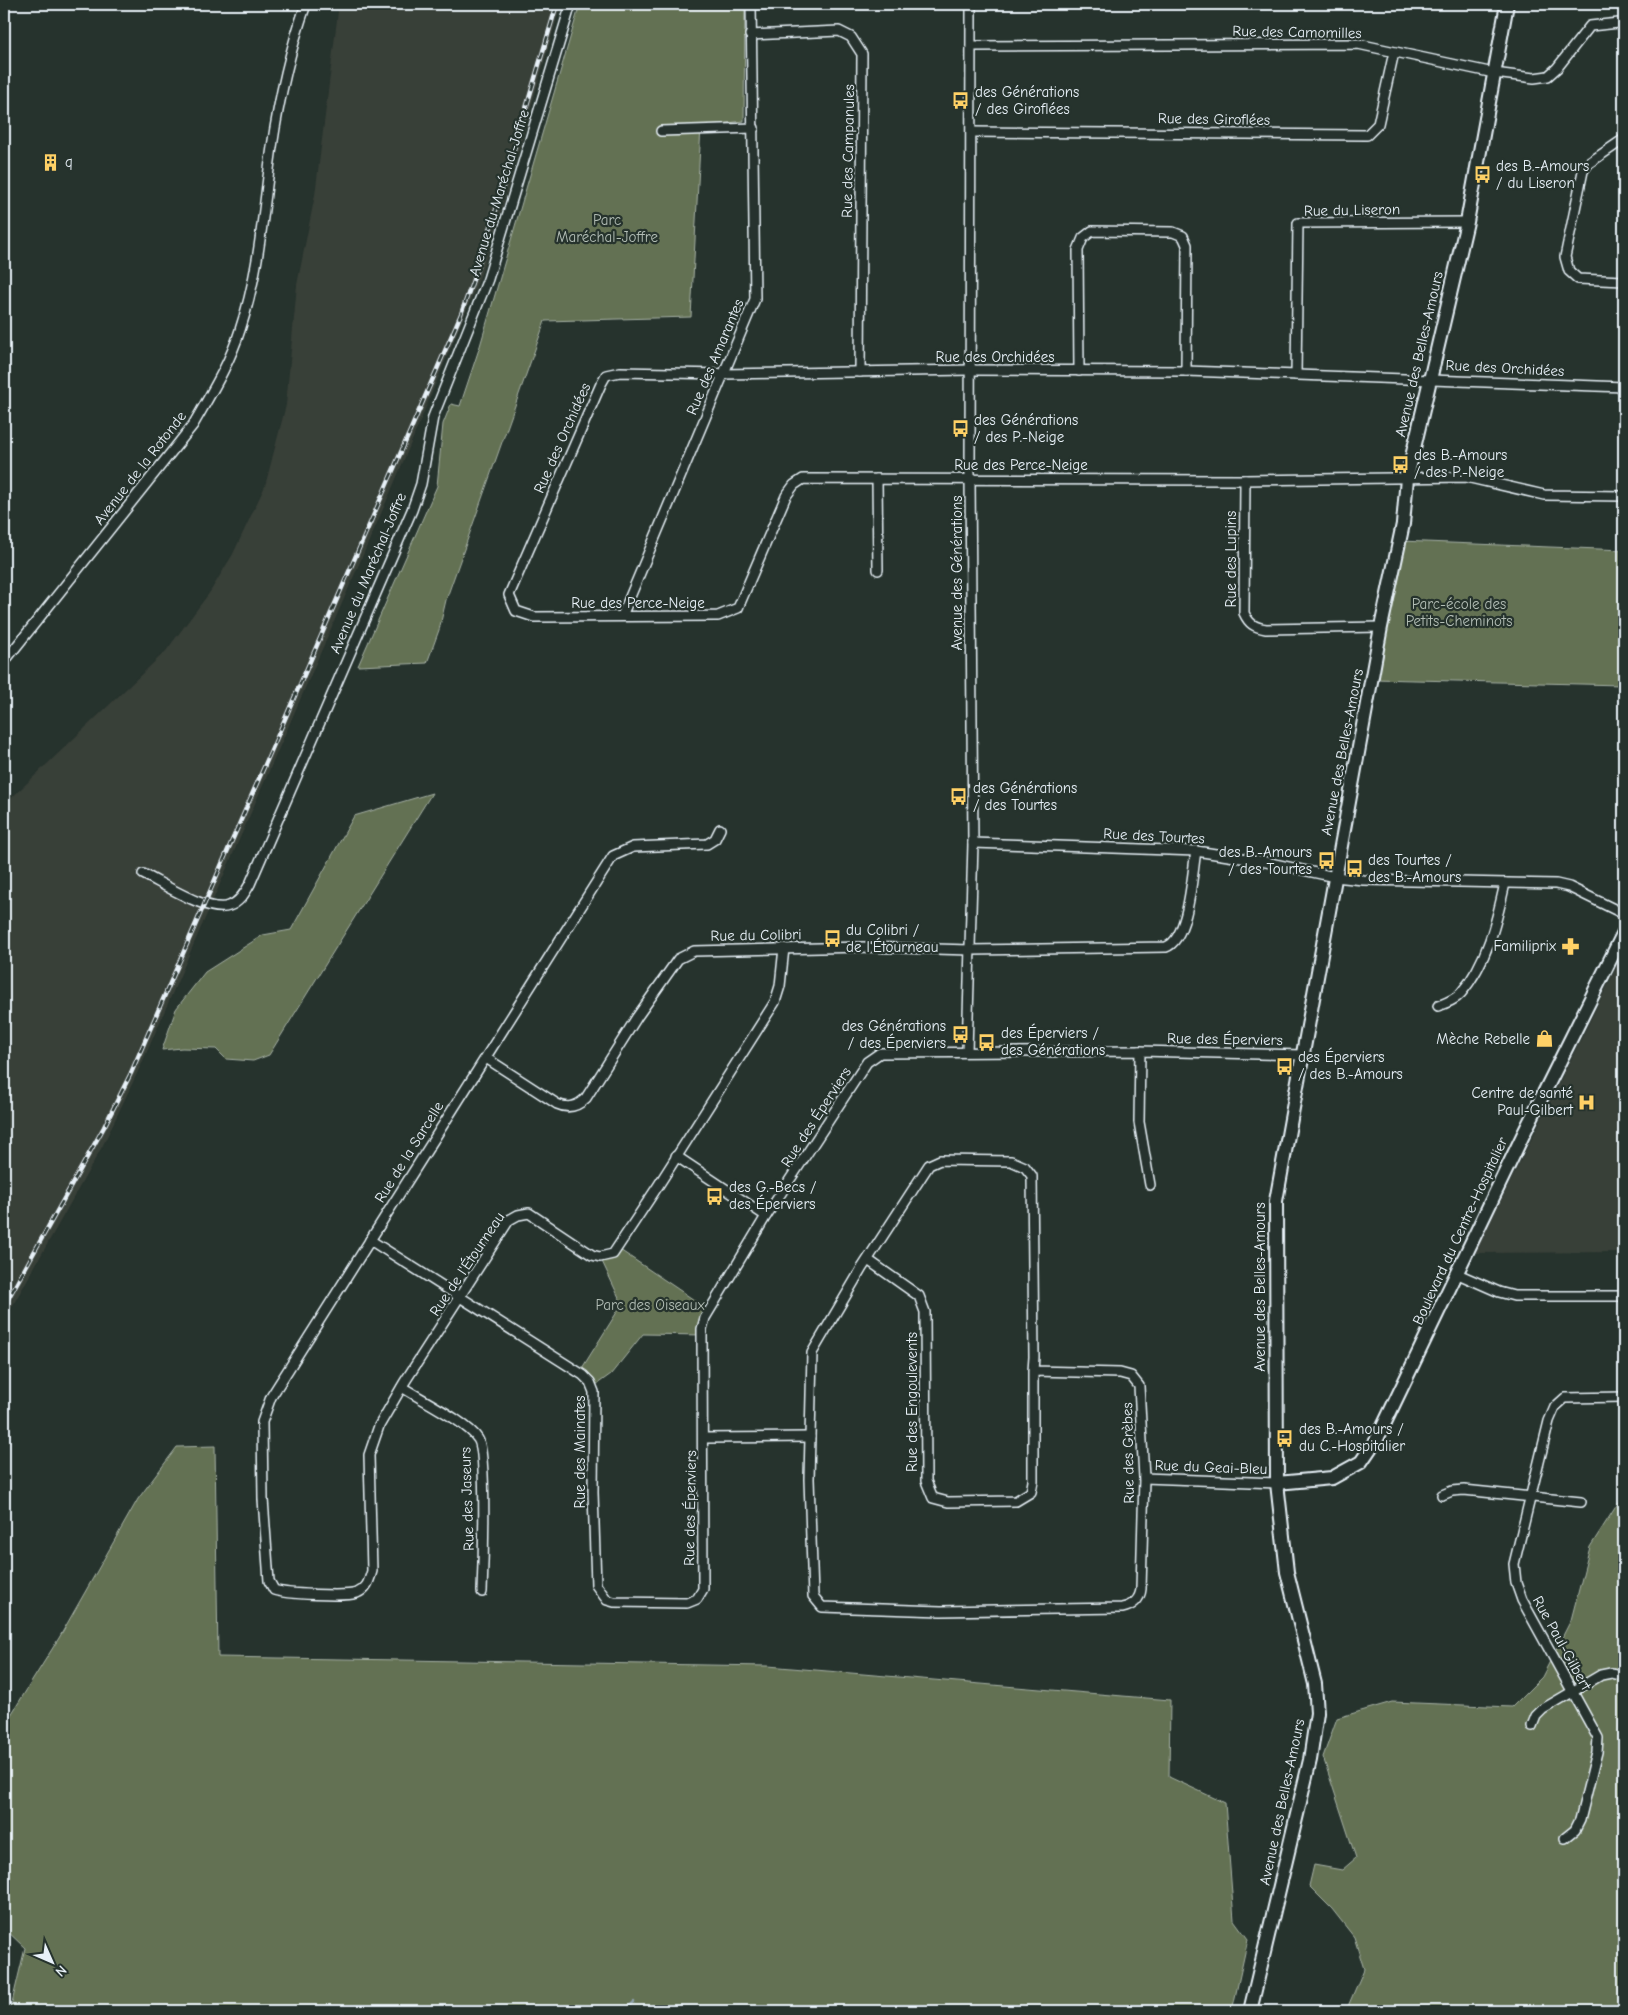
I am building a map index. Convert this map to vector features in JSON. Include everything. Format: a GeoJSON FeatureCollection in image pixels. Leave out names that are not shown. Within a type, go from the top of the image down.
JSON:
{"type":"FeatureCollection","features":[{"type":"Feature","properties":{"kind":"street","name":"Avenue de la Rotonde"},"geometry":{"type":"LineString","coordinates":[[4,662],[193,425],[215,386],[240,332],[260,255],[272,147],[289,58],[306,4]]}},
{"type":"Feature","properties":{"kind":"street","name":"Avenue du Maréchal-Joffre"},"geometry":{"type":"LineString","coordinates":[[143,874],[199,902],[220,908],[228,907],[239,900],[250,884],[412,510],[421,484],[433,417],[488,279],[571,4]]}},
{"type":"Feature","properties":{"kind":"street","name":"Rue des Amarantes"},"geometry":{"type":"LineString","coordinates":[[622,616],[755,299],[751,4]]}},
{"type":"Feature","properties":{"kind":"street","name":"Avenue des Générations"},"geometry":{"type":"LineString","coordinates":[[967,1051],[974,843],[970,479],[971,4]]}},
{"type":"Feature","properties":{"kind":"street","name":"Avenue des Belles-Amours"},"geometry":{"type":"LineString","coordinates":[[1250,2011],[1310,1760],[1318,1713],[1315,1684],[1287,1572],[1277,1483],[1276,1201],[1381,627],[1403,524],[1407,478],[1467,222],[1507,4]]}},
{"type":"Feature","properties":{"kind":"street","name":"Rue des Camomilles"},"geometry":{"type":"LineString","coordinates":[[972,46],[1358,44],[1494,73],[1534,78],[1548,76],[1590,26],[1619,23],[1624,25]]}},
{"type":"Feature","properties":{"kind":"street","name":"Rue des Campanules"},"geometry":{"type":"LineString","coordinates":[[750,35],[839,31],[851,37],[862,54],[860,372]]}},
{"type":"Feature","properties":{"kind":"street","name":"Rue des Giroflées"},"geometry":{"type":"LineString","coordinates":[[972,132],[1367,135],[1378,124],[1394,52]]}},
{"type":"Feature","properties":{"kind":"street"},"geometry":{"type":"LineString","coordinates":[[661,131],[754,128]]}},
{"type":"Feature","properties":{"kind":"street"},"geometry":{"type":"LineString","coordinates":[[1624,139],[1589,163],[1583,171],[1566,257],[1569,271],[1578,279],[1624,281]]}},
{"type":"Feature","properties":{"kind":"street","name":"Rue du Liseron"},"geometry":{"type":"LineString","coordinates":[[1296,374],[1298,223],[1467,222]]}},
{"type":"Feature","properties":{"kind":"street"},"geometry":{"type":"LineString","coordinates":[[1079,371],[1078,250],[1083,238],[1092,231],[1173,232],[1183,236],[1187,245],[1186,371]]}},
{"type":"Feature","properties":{"kind":"street","name":"Rue des Orchidées"},"geometry":{"type":"LineString","coordinates":[[509,595],[606,375],[620,372],[722,374],[970,370],[1186,371],[1624,387]]}},
{"type":"Feature","properties":{"kind":"street","name":"Rue des Perce-Neige"},"geometry":{"type":"LineString","coordinates":[[509,595],[516,611],[534,617],[718,616],[738,608],[786,496],[794,485],[803,479],[1245,480],[1466,477],[1544,495],[1624,496]]}},
{"type":"Feature","properties":{"kind":"street"},"geometry":{"type":"LineString","coordinates":[[877,480],[878,570]]}},
{"type":"Feature","properties":{"kind":"street","name":"Rue des Lupins"},"geometry":{"type":"LineString","coordinates":[[1245,480],[1244,613],[1249,623],[1257,627],[1266,628],[1381,627]]}},
{"type":"Feature","properties":{"kind":"street","name":"Rue de la Sarcelle"},"geometry":{"type":"LineString","coordinates":[[274,1590],[269,1581],[263,1500],[263,1417],[271,1397],[613,856],[633,847],[706,844],[715,839],[720,829]]}},
{"type":"Feature","properties":{"kind":"street","name":"Rue des Tourtes"},"geometry":{"type":"LineString","coordinates":[[974,843],[1196,851],[1261,861],[1335,877],[1364,880],[1556,884],[1568,887],[1624,914]]}},
{"type":"Feature","properties":{"kind":"street","name":"Rue du Colibri"},"geometry":{"type":"LineString","coordinates":[[486,1058],[557,1104],[567,1107],[576,1106],[586,1098],[637,1017],[678,959],[694,951],[863,947],[970,950],[1166,947],[1172,945],[1182,930],[1196,851]]}},
{"type":"Feature","properties":{"kind":"street"},"geometry":{"type":"LineString","coordinates":[[1438,1006],[1461,994],[1474,974],[1494,932],[1506,883]]}},
{"type":"Feature","properties":{"kind":"street","name":"Boulevard du Centre-Hospitalier"},"geometry":{"type":"LineString","coordinates":[[1277,1483],[1332,1478],[1361,1462],[1378,1437],[1458,1274],[1524,1133],[1624,932]]}},
{"type":"Feature","properties":{"kind":"street","name":"Rue de l'Étourneau"},"geometry":{"type":"LineString","coordinates":[[274,1590],[338,1596],[356,1593],[366,1587],[372,1571],[369,1455],[379,1426],[509,1220],[518,1214],[529,1213],[592,1255],[600,1257],[613,1254],[774,1002],[780,986],[784,948]]}},
{"type":"Feature","properties":{"kind":"street"},"geometry":{"type":"LineString","coordinates":[[1140,1050],[1139,1122],[1150,1185]]}},
{"type":"Feature","properties":{"kind":"street","name":"Rue des Éperviers"},"geometry":{"type":"LineString","coordinates":[[697,1599],[703,1589],[703,1325],[707,1314],[766,1216],[874,1055],[880,1053],[967,1051],[1140,1050],[1302,1055]]}},
{"type":"Feature","properties":{"kind":"street"},"geometry":{"type":"LineString","coordinates":[[676,1156],[766,1216]]}},
{"type":"Feature","properties":{"kind":"street","name":"Rue des Grèbes"},"geometry":{"type":"LineString","coordinates":[[940,1160],[1012,1161],[1025,1167],[1032,1176],[1033,1371],[1120,1374],[1131,1376],[1139,1386],[1144,1478],[1141,1590],[1137,1600],[1129,1607],[1030,1610],[828,1608],[822,1607],[813,1596],[809,1479],[812,1353],[868,1260],[929,1165],[934,1162],[940,1160]]}},
{"type":"Feature","properties":{"kind":"street","name":"Rue des Mainates"},"geometry":{"type":"LineString","coordinates":[[370,1240],[583,1375],[593,1387],[593,1492],[596,1586],[602,1595],[614,1602],[687,1603],[697,1599]]}},
{"type":"Feature","properties":{"kind":"street","name":"Rue des Engoulevents"},"geometry":{"type":"LineString","coordinates":[[868,1260],[919,1296],[926,1312],[926,1481],[934,1498],[948,1502],[1016,1501],[1031,1492],[1033,1481],[1033,1371]]}},
{"type":"Feature","properties":{"kind":"street"},"geometry":{"type":"LineString","coordinates":[[1458,1274],[1499,1292],[1514,1296],[1624,1296]]}},
{"type":"Feature","properties":{"kind":"street","name":"Rue des Jaseurs"},"geometry":{"type":"LineString","coordinates":[[402,1387],[469,1429],[480,1441],[483,1531],[482,1592]]}},
{"type":"Feature","properties":{"kind":"street","name":"Rue Paul-Gilbert"},"geometry":{"type":"LineString","coordinates":[[1565,1838],[1575,1830],[1580,1820],[1597,1752],[1598,1738],[1522,1600],[1516,1583],[1514,1564],[1549,1421],[1555,1407],[1565,1398],[1624,1397]]}},
{"type":"Feature","properties":{"kind":"street"},"geometry":{"type":"LineString","coordinates":[[704,1438],[810,1437]]}},
{"type":"Feature","properties":{"kind":"street","name":"Rue du Geai-Bleu"},"geometry":{"type":"LineString","coordinates":[[1144,1478],[1277,1483]]}},
{"type":"Feature","properties":{"kind":"street"},"geometry":{"type":"LineString","coordinates":[[1442,1495],[1452,1491],[1464,1490],[1581,1502]]}},
{"type":"Feature","properties":{"kind":"street"},"geometry":{"type":"LineString","coordinates":[[1532,1726],[1536,1716],[1543,1709],[1601,1676],[1611,1673],[1622,1675]]}},
{"type":"Feature","properties":{"kind":"shaded area"},"geometry":{"type":"Polygon","coordinates":[[[339,4],[561,4],[494,236],[479,280],[393,486],[142,1063],[103,1145],[4,1321],[4,805],[166,651],[210,592],[233,554],[265,486],[286,405],[297,285],[315,195],[339,4]]]}},
{"type":"Feature","properties":{"kind":"shaded area","name":"Centre de santé Paul-Gilbert"},"geometry":{"type":"Polygon","coordinates":[[[1624,952],[1624,1252],[1475,1253],[1624,952]]]}},
{"type":"Feature","properties":{"kind":"green space","name":"Parc Maréchal-Joffre"},"geometry":{"type":"Polygon","coordinates":[[[580,4],[745,4],[744,121],[701,126],[691,317],[545,321],[446,600],[439,630],[427,663],[358,666],[437,486],[443,424],[451,404],[460,406],[480,346],[580,4]]]}},
{"type":"Feature","properties":{"kind":"green space","name":"Parc-école des Petits-Cheminots"},"geometry":{"type":"Polygon","coordinates":[[[1400,541],[1624,550],[1624,681],[1622,685],[1373,679],[1400,541]]]}},
{"type":"Feature","properties":{"kind":"green space"},"geometry":{"type":"Polygon","coordinates":[[[432,793],[269,1055],[253,1061],[226,1059],[216,1049],[182,1048],[162,1050],[176,1009],[205,972],[263,935],[291,930],[354,816],[432,793]]]}},
{"type":"Feature","properties":{"kind":"green space","name":"Parc des Oiseaux"},"geometry":{"type":"Polygon","coordinates":[[[617,1248],[709,1310],[703,1335],[643,1334],[611,1374],[593,1387],[579,1373],[622,1304],[600,1257],[617,1248]]]}},
{"type":"Feature","properties":{"kind":"green space"},"geometry":{"type":"Polygon","coordinates":[[[215,1446],[218,1657],[768,1666],[1170,1700],[1169,1777],[1225,1803],[1234,1920],[1248,1939],[1232,2011],[10,2011],[25,1948],[4,1928],[4,1726],[59,1638],[138,1499],[177,1447],[215,1446]]]}},
{"type":"Feature","properties":{"kind":"green space"},"geometry":{"type":"Polygon","coordinates":[[[1624,1494],[1624,1575],[1622,1583],[1624,1587],[1624,2011],[1346,2011],[1364,1969],[1354,1937],[1332,1909],[1309,1886],[1314,1865],[1342,1870],[1356,1858],[1323,1757],[1337,1718],[1392,1702],[1512,1707],[1542,1677],[1571,1620],[1590,1547],[1624,1494]]]}},
{"type":"Feature","properties":{"kind":"waterway"},"geometry":{"type":"LineString","coordinates":[[625,2011],[634,2002]]}},
{"type":"Feature","properties":{"kind":"railway"},"geometry":{"type":"LineString","coordinates":[[4,1306],[104,1127],[131,1073],[461,314],[487,240],[557,4]]}},
{"type":"Feature","properties":{"kind":"place","name":"des Générations / des Giroflées"},"geometry":{"type":"Point","coordinates":[961,101]}},
{"type":"Feature","properties":{"kind":"place","name":"q"},"geometry":{"type":"Point","coordinates":[51,162]}},
{"type":"Feature","properties":{"kind":"place","name":"des B.-Amours / du Liseron"},"geometry":{"type":"Point","coordinates":[1482,175]}},
{"type":"Feature","properties":{"kind":"place","name":"des Générations / des P.-Neige"},"geometry":{"type":"Point","coordinates":[960,429]}},
{"type":"Feature","properties":{"kind":"place","name":"des B.-Amours / des P.-Neige"},"geometry":{"type":"Point","coordinates":[1400,464]}},
{"type":"Feature","properties":{"kind":"place","name":"des Générations / des Tourtes"},"geometry":{"type":"Point","coordinates":[959,797]}},
{"type":"Feature","properties":{"kind":"place","name":"des B.-Amours / des Tourtes"},"geometry":{"type":"Point","coordinates":[1326,861]}},
{"type":"Feature","properties":{"kind":"place","name":"des Tourtes / des B.-Amours"},"geometry":{"type":"Point","coordinates":[1354,869]}},
{"type":"Feature","properties":{"kind":"place","name":"du Colibri / de l'Étourneau"},"geometry":{"type":"Point","coordinates":[832,939]}},
{"type":"Feature","properties":{"kind":"place","name":"Familiprix"},"geometry":{"type":"Point","coordinates":[1570,946]}},
{"type":"Feature","properties":{"kind":"place","name":"des Générations / des Éperviers"},"geometry":{"type":"Point","coordinates":[960,1035]}},
{"type":"Feature","properties":{"kind":"place","name":"Mèche Rebelle"},"geometry":{"type":"Point","coordinates":[1544,1039]}},
{"type":"Feature","properties":{"kind":"place","name":"des Éperviers / des Générations"},"geometry":{"type":"Point","coordinates":[987,1042]}},
{"type":"Feature","properties":{"kind":"place","name":"des Éperviers / des B.-Amours"},"geometry":{"type":"Point","coordinates":[1284,1066]}},
{"type":"Feature","properties":{"kind":"place","name":"Centre de santé Paul-Gilbert"},"geometry":{"type":"Point","coordinates":[1587,1102]}},
{"type":"Feature","properties":{"kind":"place","name":"des G.-Becs / des Éperviers"},"geometry":{"type":"Point","coordinates":[715,1196]}},
{"type":"Feature","properties":{"kind":"place","name":"des B.-Amours / du C.-Hospitalier"},"geometry":{"type":"Point","coordinates":[1285,1438]}}]}
